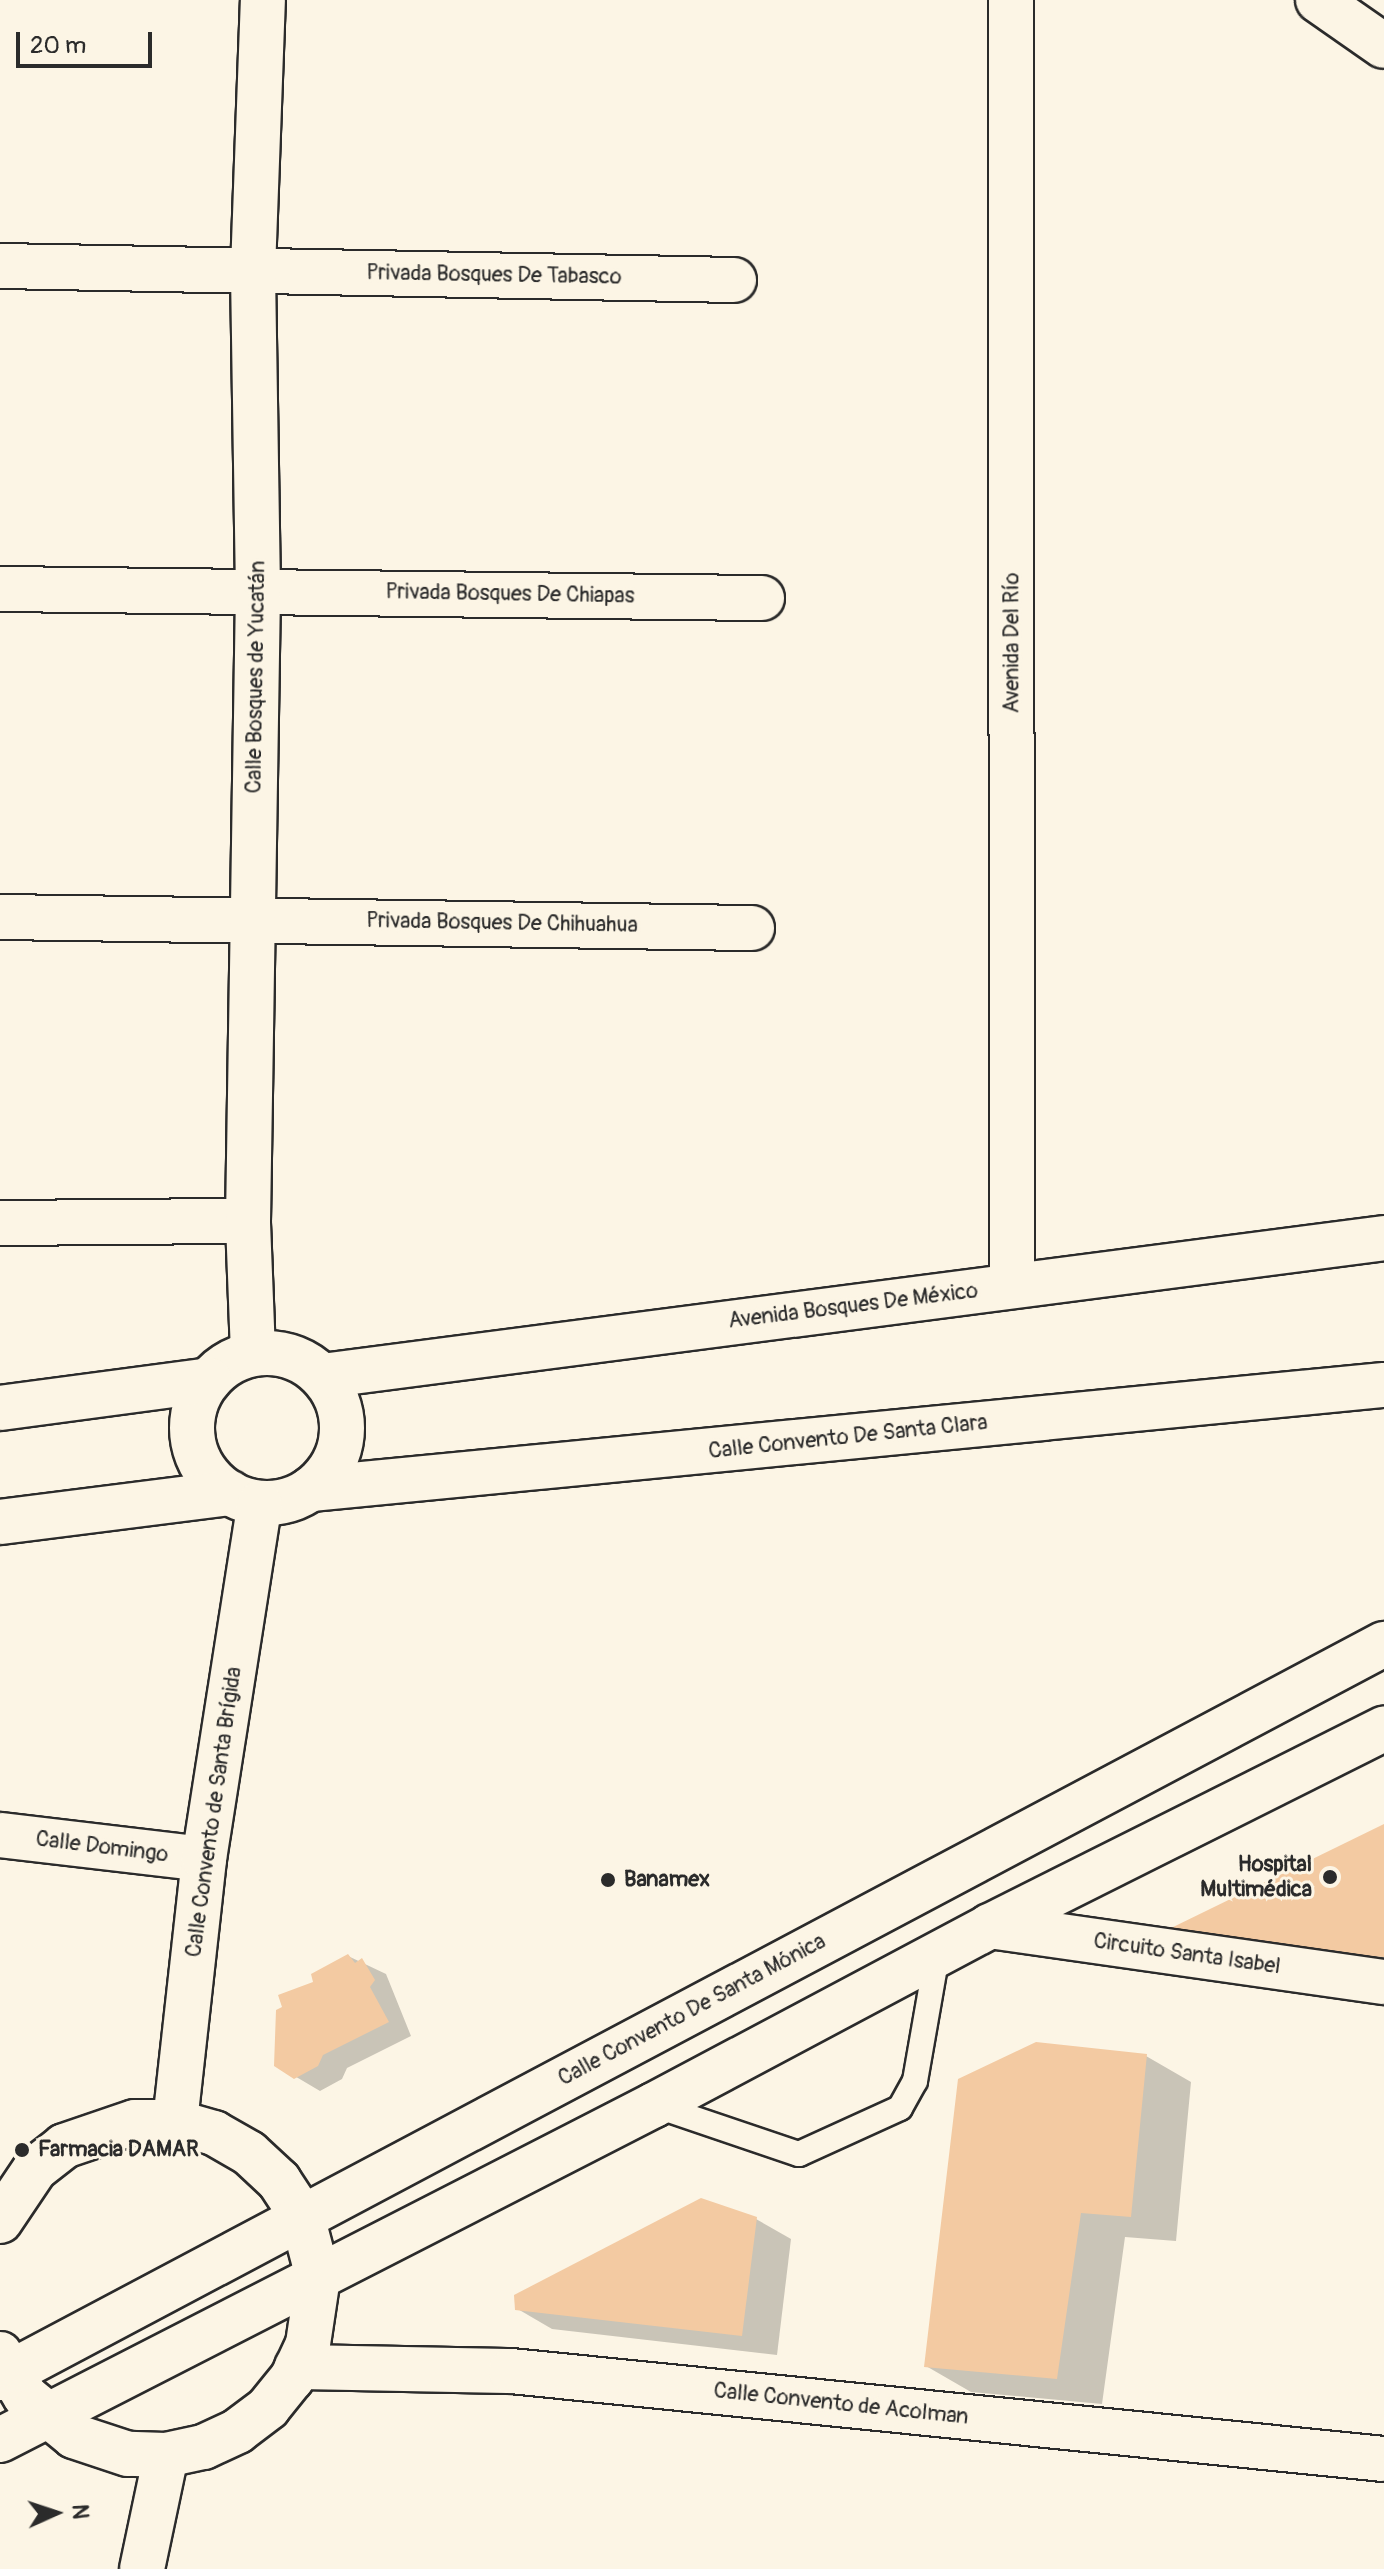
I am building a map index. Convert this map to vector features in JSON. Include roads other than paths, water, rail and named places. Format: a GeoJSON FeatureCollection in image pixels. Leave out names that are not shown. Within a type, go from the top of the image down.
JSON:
{"type":"FeatureCollection","features":[{"type":"Feature","properties":{"kind":"street","name":"Calle Bosques de Yucatán"},"geometry":{"type":"LineString","coordinates":[[253,1353],[248,1221],[258,591],[253,270],[263,0]]}},
{"type":"Feature","properties":{"kind":"street","name":"Avenida Del Río"},"geometry":{"type":"LineString","coordinates":[[1011,0],[1012,1285]]}},
{"type":"Feature","properties":{"kind":"street"},"geometry":{"type":"LineString","coordinates":[[1318,0],[1384,46]]}},
{"type":"Feature","properties":{"kind":"street","name":"Privada Bosques De Tabasco"},"geometry":{"type":"LineString","coordinates":[[0,266],[734,280]]}},
{"type":"Feature","properties":{"kind":"street","name":"Privada Bosques De Chiapas"},"geometry":{"type":"LineString","coordinates":[[0,589],[762,598]]}},
{"type":"Feature","properties":{"kind":"street","name":"Privada Bosques De Chihuahua"},"geometry":{"type":"LineString","coordinates":[[0,917],[253,918],[752,928]]}},
{"type":"Feature","properties":{"kind":"street"},"geometry":{"type":"LineString","coordinates":[[0,1223],[248,1221]]}},
{"type":"Feature","properties":{"kind":"street","name":"Avenida Bosques De México"},"geometry":{"type":"LineString","coordinates":[[322,1376],[1384,1238]]}},
{"type":"Feature","properties":{"kind":"street"},"geometry":{"type":"LineString","coordinates":[[0,1522],[245,1498],[279,1502],[311,1489],[337,1456],[342,1435],[335,1393],[322,1376],[290,1355],[253,1353],[221,1368],[209,1380],[198,1399],[193,1441],[213,1480],[245,1498]]}},
{"type":"Feature","properties":{"kind":"street"},"geometry":{"type":"LineString","coordinates":[[0,1408],[209,1380]]}},
{"type":"Feature","properties":{"kind":"street","name":"Calle Convento De Santa Clara"},"geometry":{"type":"LineString","coordinates":[[311,1489],[1384,1385]]}},
{"type":"Feature","properties":{"kind":"street","name":"Calle Convento de Santa Brígida"},"geometry":{"type":"LineString","coordinates":[[175,2122],[245,1498]]}},
{"type":"Feature","properties":{"kind":"street","name":"Calle Convento De Santa Mónica"},"geometry":{"type":"LineString","coordinates":[[3,2368],[302,2216],[1384,1644]]}},
{"type":"Feature","properties":{"kind":"street"},"geometry":{"type":"LineString","coordinates":[[0,2440],[654,2105],[990,1926],[1384,1729]]}},
{"type":"Feature","properties":{"kind":"street","name":"Calle Domingo"},"geometry":{"type":"LineString","coordinates":[[0,1835],[204,1859]]}},
{"type":"Feature","properties":{"kind":"street","name":"Circuito Santa Isabel"},"geometry":{"type":"LineString","coordinates":[[990,1926],[1384,1982]]}},
{"type":"Feature","properties":{"kind":"street"},"geometry":{"type":"LineString","coordinates":[[0,2221],[35,2169],[64,2146],[99,2130],[135,2122],[175,2122],[214,2133],[249,2153],[279,2181],[302,2216],[318,2277],[316,2311],[297,2367],[268,2408],[238,2431],[203,2447],[166,2455],[107,2450],[45,2416],[3,2368]]}},
{"type":"Feature","properties":{"kind":"street","name":"Calle Convento de Acolman"},"geometry":{"type":"LineString","coordinates":[[297,2367],[511,2371],[1384,2459]]}},
{"type":"Feature","properties":{"kind":"street"},"geometry":{"type":"LineString","coordinates":[[142,2569],[166,2455]]}},
{"type":"Feature","properties":{"kind":"lane"},"geometry":{"type":"LineString","coordinates":[[654,2105],[799,2154],[900,2108],[915,2081],[937,1955]]}},
{"type":"Feature","properties":{"kind":"place","name":"Hospital Multimédica"},"geometry":{"type":"Point","coordinates":[1330,1877]}},
{"type":"Feature","properties":{"kind":"place","name":"Banamex"},"geometry":{"type":"Point","coordinates":[608,1880]}},
{"type":"Feature","properties":{"kind":"place","name":"Farmacia DAMAR"},"geometry":{"type":"Point","coordinates":[22,2150]}}]}
